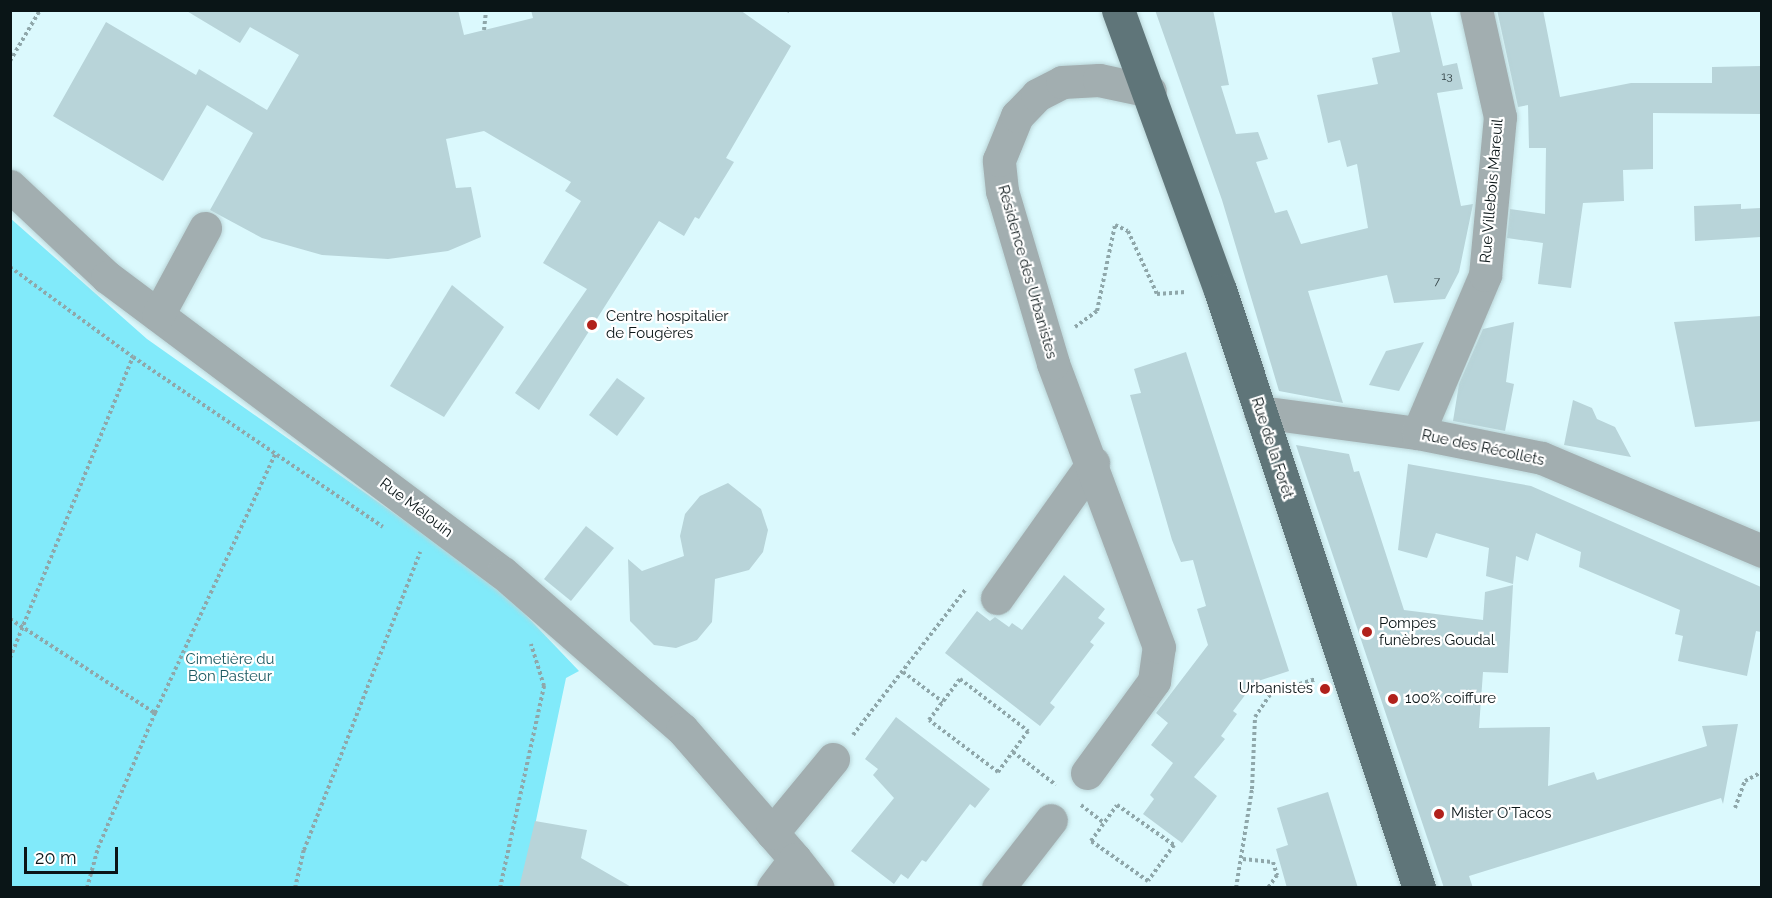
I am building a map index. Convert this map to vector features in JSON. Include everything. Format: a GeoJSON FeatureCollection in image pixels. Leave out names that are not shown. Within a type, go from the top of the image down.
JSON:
{"type":"FeatureCollection","features":[{"type":"Feature","properties":{"kind":"main road","name":"Rue de la Forêt"},"geometry":{"type":"LineString","coordinates":[[1118,10],[1150,91],[1220,290],[1419,888]]}},
{"type":"Feature","properties":{"kind":"street","name":"Rue Villebois Mareuil"},"geometry":{"type":"LineString","coordinates":[[1418,433],[1485,275],[1500,117],[1476,10]]}},
{"type":"Feature","properties":{"kind":"street","name":"Résidence des Urbanistes"},"geometry":{"type":"LineString","coordinates":[[1075,788],[1139,707],[1160,666],[1159,647],[1093,463],[1051,355],[1002,191],[999,160],[1012,127],[1037,95],[1062,82],[1099,80],[1150,91]]}},
{"type":"Feature","properties":{"kind":"street","name":"Rue Mélouin"},"geometry":{"type":"LineString","coordinates":[[10,186],[107,277],[503,573],[682,729],[818,888]]}},
{"type":"Feature","properties":{"kind":"street"},"geometry":{"type":"LineString","coordinates":[[158,315],[205,228]]}},
{"type":"Feature","properties":{"kind":"street","name":"Rue des Récollets"},"geometry":{"type":"LineString","coordinates":[[1260,412],[1418,433],[1542,458],[1761,551]]}},
{"type":"Feature","properties":{"kind":"street"},"geometry":{"type":"LineString","coordinates":[[997,598],[1093,463]]}},
{"type":"Feature","properties":{"kind":"street"},"geometry":{"type":"LineString","coordinates":[[772,833],[833,759]]}},
{"type":"Feature","properties":{"kind":"street"},"geometry":{"type":"LineString","coordinates":[[998,888],[1051,820]]}},
{"type":"Feature","properties":{"kind":"street"},"geometry":{"type":"LineString","coordinates":[[772,888],[795,859]]}},
{"type":"Feature","properties":{"kind":"path"},"geometry":{"type":"LineString","coordinates":[[10,61],[40,10]]}},
{"type":"Feature","properties":{"kind":"path"},"geometry":{"type":"LineString","coordinates":[[484,30],[486,10]]}},
{"type":"Feature","properties":{"kind":"path"},"geometry":{"type":"LineString","coordinates":[[1051,355],[1097,310],[1115,225],[1128,231],[1157,294],[1220,290]]}},
{"type":"Feature","properties":{"kind":"path"},"geometry":{"type":"LineString","coordinates":[[10,267],[133,357],[392,533]]}},
{"type":"Feature","properties":{"kind":"path"},"geometry":{"type":"LineString","coordinates":[[10,658],[133,357]]}},
{"type":"Feature","properties":{"kind":"path"},"geometry":{"type":"LineString","coordinates":[[87,888],[98,848],[155,713],[276,454]]}},
{"type":"Feature","properties":{"kind":"path"},"geometry":{"type":"LineString","coordinates":[[411,546],[429,558]]}},
{"type":"Feature","properties":{"kind":"path"},"geometry":{"type":"LineString","coordinates":[[295,888],[304,850],[420,552]]}},
{"type":"Feature","properties":{"kind":"path"},"geometry":{"type":"LineString","coordinates":[[833,759],[968,586],[994,604],[997,598]]}},
{"type":"Feature","properties":{"kind":"path"},"geometry":{"type":"LineString","coordinates":[[10,619],[155,713]]}},
{"type":"Feature","properties":{"kind":"path"},"geometry":{"type":"LineString","coordinates":[[500,888],[544,686],[536,649],[529,641]]}},
{"type":"Feature","properties":{"kind":"path"},"geometry":{"type":"LineString","coordinates":[[1236,888],[1243,859],[1255,717],[1271,693],[1346,670]]}},
{"type":"Feature","properties":{"kind":"path"},"geometry":{"type":"LineString","coordinates":[[903,672],[943,702]]}},
{"type":"Feature","properties":{"kind":"path"},"geometry":{"type":"LineString","coordinates":[[960,679],[1028,731],[1013,752],[998,772],[929,720],[960,679]]}},
{"type":"Feature","properties":{"kind":"path"},"geometry":{"type":"LineString","coordinates":[[1013,752],[1075,788],[1104,823]]}},
{"type":"Feature","properties":{"kind":"path"},"geometry":{"type":"LineString","coordinates":[[1735,808],[1745,782],[1761,772]]}},
{"type":"Feature","properties":{"kind":"path"},"geometry":{"type":"LineString","coordinates":[[1117,805],[1174,845],[1148,881],[1091,841],[1104,823],[1117,805]]}},
{"type":"Feature","properties":{"kind":"path"},"geometry":{"type":"LineString","coordinates":[[1243,859],[1273,862],[1277,875],[1268,888]]}},
{"type":"Feature","properties":{"kind":"green space","name":"Cimetière du Bon Pasteur"},"geometry":{"type":"Polygon","coordinates":[[[10,218],[147,339],[500,588],[579,671],[566,678],[522,887],[11,887],[10,218]]]}},
{"type":"Feature","properties":{"kind":"building"},"geometry":{"type":"Polygon","coordinates":[[[185,10],[458,10],[464,35],[533,18],[531,10],[740,10],[791,46],[726,158],[734,162],[699,219],[695,217],[684,236],[659,221],[539,410],[515,393],[587,289],[543,263],[581,201],[565,191],[571,182],[484,131],[446,139],[456,188],[471,187],[481,237],[448,251],[388,259],[322,255],[262,238],[210,210],[253,133],[207,105],[163,181],[53,116],[106,22],[196,75],[199,69],[267,110],[299,55],[250,27],[240,43],[185,10]]]}},
{"type":"Feature","properties":{"kind":"building"},"geometry":{"type":"Polygon","coordinates":[[[1155,10],[1213,10],[1229,85],[1221,86],[1236,134],[1258,132],[1268,159],[1256,162],[1275,213],[1287,210],[1301,244],[1368,228],[1357,164],[1347,167],[1340,140],[1328,143],[1317,95],[1378,84],[1372,58],[1400,52],[1391,10],[1430,10],[1443,66],[1457,63],[1463,89],[1437,93],[1461,206],[1473,204],[1459,272],[1445,299],[1394,303],[1387,275],[1308,291],[1343,403],[1279,391],[1222,200],[1155,10]]]}},
{"type":"Feature","properties":{"kind":"building"},"geometry":{"type":"Polygon","coordinates":[[[1497,10],[1543,10],[1560,97],[1631,83],[1712,83],[1712,67],[1761,66],[1761,114],[1653,113],[1653,169],[1623,170],[1624,201],[1583,203],[1571,288],[1538,284],[1543,243],[1507,238],[1510,209],[1545,214],[1546,148],[1529,148],[1528,105],[1518,107],[1497,10]]]}},
{"type":"Feature","properties":{"kind":"building"},"geometry":{"type":"Polygon","coordinates":[[[1741,204],[1741,209],[1761,208],[1761,237],[1695,241],[1694,206],[1741,204]]]}},
{"type":"Feature","properties":{"kind":"building"},"geometry":{"type":"Polygon","coordinates":[[[452,285],[504,327],[444,417],[390,386],[452,285]]]}},
{"type":"Feature","properties":{"kind":"building"},"geometry":{"type":"Polygon","coordinates":[[[1761,316],[1761,421],[1695,427],[1674,322],[1761,316]]]}},
{"type":"Feature","properties":{"kind":"building"},"geometry":{"type":"Polygon","coordinates":[[[1514,322],[1506,382],[1514,384],[1505,431],[1453,421],[1459,384],[1483,329],[1514,322]]]}},
{"type":"Feature","properties":{"kind":"building"},"geometry":{"type":"Polygon","coordinates":[[[1424,342],[1399,391],[1369,385],[1386,351],[1424,342]]]}},
{"type":"Feature","properties":{"kind":"building"},"geometry":{"type":"Polygon","coordinates":[[[1186,352],[1289,671],[1255,682],[1233,711],[1237,714],[1221,736],[1225,739],[1194,777],[1217,796],[1182,843],[1143,814],[1154,799],[1150,795],[1173,763],[1151,745],[1168,723],[1156,713],[1208,645],[1197,609],[1206,606],[1193,560],[1181,562],[1172,540],[1130,395],[1141,393],[1134,369],[1186,352]]]}},
{"type":"Feature","properties":{"kind":"building"},"geometry":{"type":"Polygon","coordinates":[[[617,378],[645,398],[617,436],[589,415],[617,378]]]}},
{"type":"Feature","properties":{"kind":"building"},"geometry":{"type":"Polygon","coordinates":[[[1573,400],[1592,408],[1597,419],[1615,427],[1631,457],[1564,445],[1573,400]]]}},
{"type":"Feature","properties":{"kind":"building"},"geometry":{"type":"Polygon","coordinates":[[[1296,445],[1349,454],[1354,472],[1359,471],[1404,610],[1483,620],[1485,592],[1513,585],[1508,673],[1483,672],[1479,728],[1550,727],[1548,786],[1594,772],[1597,780],[1707,746],[1702,726],[1738,724],[1723,804],[1721,798],[1469,876],[1473,888],[1444,888],[1296,445]]]}},
{"type":"Feature","properties":{"kind":"building"},"geometry":{"type":"Polygon","coordinates":[[[1408,464],[1531,486],[1761,587],[1761,632],[1756,631],[1747,676],[1678,661],[1683,636],[1675,634],[1680,610],[1579,567],[1581,552],[1536,533],[1528,561],[1516,556],[1513,584],[1486,576],[1489,548],[1436,533],[1427,558],[1398,550],[1408,464]]]}},
{"type":"Feature","properties":{"kind":"building"},"geometry":{"type":"Polygon","coordinates":[[[728,483],[761,509],[768,530],[763,552],[749,570],[715,579],[712,622],[697,640],[676,648],[654,645],[630,621],[628,559],[642,571],[684,556],[680,536],[685,514],[700,496],[728,483]]]}},
{"type":"Feature","properties":{"kind":"building"},"geometry":{"type":"Polygon","coordinates":[[[586,526],[614,548],[571,601],[544,579],[586,526]]]}},
{"type":"Feature","properties":{"kind":"building"},"geometry":{"type":"Polygon","coordinates":[[[1064,575],[1105,609],[1098,618],[1105,623],[1090,642],[1094,645],[1050,703],[1055,707],[1040,726],[945,653],[977,611],[990,621],[995,617],[1009,627],[1012,623],[1022,630],[1064,575]]]}},
{"type":"Feature","properties":{"kind":"building"},"geometry":{"type":"Polygon","coordinates":[[[896,717],[990,789],[975,808],[970,804],[926,862],[922,860],[908,879],[901,874],[894,884],[851,851],[894,798],[873,775],[878,769],[865,759],[896,717]]]}},
{"type":"Feature","properties":{"kind":"building"},"geometry":{"type":"Polygon","coordinates":[[[1328,792],[1358,888],[1287,888],[1276,849],[1288,845],[1277,808],[1328,792]]]}},
{"type":"Feature","properties":{"kind":"building"},"geometry":{"type":"Polygon","coordinates":[[[535,821],[587,830],[581,858],[633,888],[519,888],[535,821]]]}},
{"type":"Feature","properties":{"kind":"place","name":"Centre hospitalier de Fougères"},"geometry":{"type":"Point","coordinates":[592,325]}},
{"type":"Feature","properties":{"kind":"place","name":"Pompes funèbres Goudal"},"geometry":{"type":"Point","coordinates":[1367,632]}},
{"type":"Feature","properties":{"kind":"place","name":"Urbanistes"},"geometry":{"type":"Point","coordinates":[1325,689]}},
{"type":"Feature","properties":{"kind":"place","name":"100% coiffure"},"geometry":{"type":"Point","coordinates":[1393,699]}},
{"type":"Feature","properties":{"kind":"place","name":"Mister O'Tacos"},"geometry":{"type":"Point","coordinates":[1439,814]}}]}
